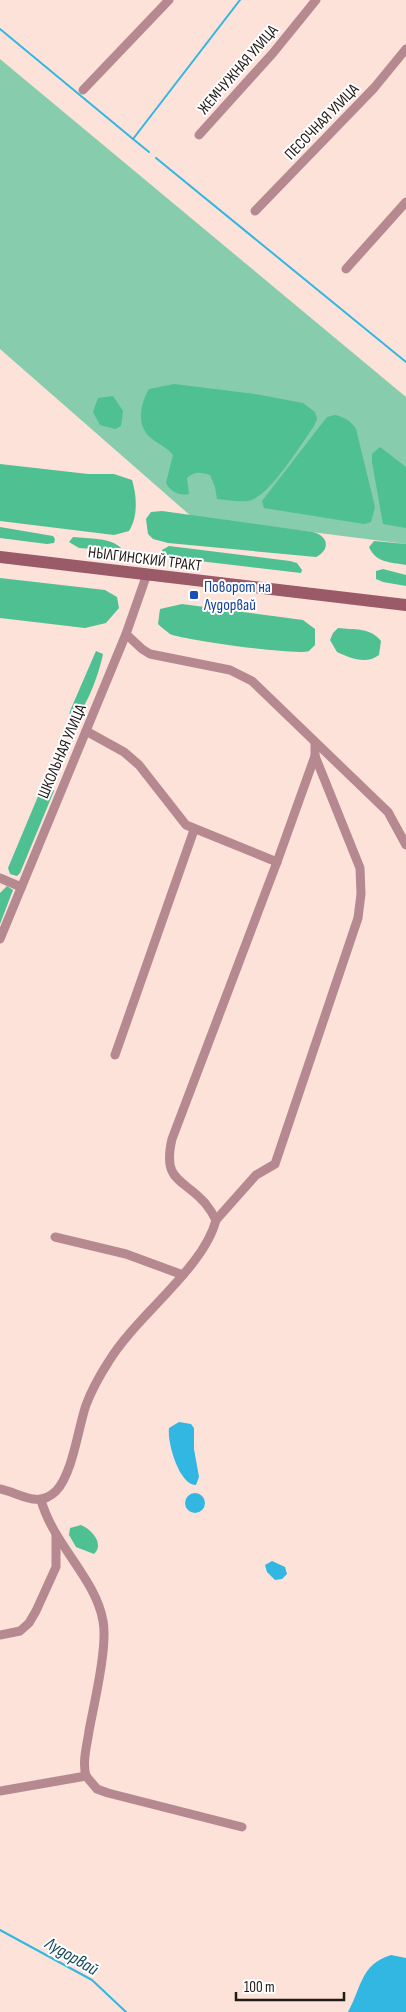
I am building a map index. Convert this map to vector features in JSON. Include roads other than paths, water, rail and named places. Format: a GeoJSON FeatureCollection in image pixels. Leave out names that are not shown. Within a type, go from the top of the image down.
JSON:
{"type":"FeatureCollection","features":[{"type":"Feature","properties":{"kind":"main road","name":"НЫЛГИНСКИЙ ТРАКТ"},"geometry":{"type":"LineString","coordinates":[[0,557],[406,605]]}},
{"type":"Feature","properties":{"kind":"street"},"geometry":{"type":"LineString","coordinates":[[83,90],[169,0]]}},
{"type":"Feature","properties":{"kind":"street","name":"ЖЕМЧУЖНАЯ УЛИЦА"},"geometry":{"type":"LineString","coordinates":[[200,135],[273,54],[316,0]]}},
{"type":"Feature","properties":{"kind":"street","name":"ПЕСОЧНАЯ УЛИЦА"},"geometry":{"type":"LineString","coordinates":[[255,211],[374,88],[406,49]]}},
{"type":"Feature","properties":{"kind":"street"},"geometry":{"type":"LineString","coordinates":[[346,269],[406,202]]}},
{"type":"Feature","properties":{"kind":"street","name":"ШКОЛЬНАЯ УЛИЦА"},"geometry":{"type":"LineString","coordinates":[[0,939],[126,634],[147,574]]}},
{"type":"Feature","properties":{"kind":"street"},"geometry":{"type":"LineString","coordinates":[[126,634],[142,650],[150,654],[230,670],[246,676],[388,812],[406,845]]}},
{"type":"Feature","properties":{"kind":"street"},"geometry":{"type":"LineString","coordinates":[[86,731],[124,752],[138,764],[186,825],[194,830],[277,862]]}},
{"type":"Feature","properties":{"kind":"street"},"geometry":{"type":"LineString","coordinates":[[216,1220],[205,1202],[184,1186],[171,1171],[168,1153],[315,756],[315,742]]}},
{"type":"Feature","properties":{"kind":"street"},"geometry":{"type":"LineString","coordinates":[[0,1489],[29,1500],[41,1500],[57,1490],[62,1482],[86,1405],[110,1359],[134,1326],[183,1275],[213,1232],[216,1220],[256,1176],[275,1164],[358,918],[361,894],[360,868],[315,756]]}},
{"type":"Feature","properties":{"kind":"street"},"geometry":{"type":"LineString","coordinates":[[115,1055],[194,830]]}},
{"type":"Feature","properties":{"kind":"street"},"geometry":{"type":"LineString","coordinates":[[0,878],[21,887]]}},
{"type":"Feature","properties":{"kind":"street"},"geometry":{"type":"LineString","coordinates":[[55,1237],[126,1254],[183,1275]]}},
{"type":"Feature","properties":{"kind":"street"},"geometry":{"type":"LineString","coordinates":[[41,1500],[56,1535],[91,1590],[104,1623],[95,1703],[84,1759],[86,1776],[97,1789],[108,1793],[242,1827]]}},
{"type":"Feature","properties":{"kind":"street"},"geometry":{"type":"LineString","coordinates":[[0,1635],[20,1631],[29,1623],[36,1611],[56,1567],[56,1535]]}},
{"type":"Feature","properties":{"kind":"street"},"geometry":{"type":"LineString","coordinates":[[0,1791],[86,1776]]}},
{"type":"Feature","properties":{"kind":"water"},"geometry":{"type":"Polygon","coordinates":[[[179,1422],[191,1424],[194,1428],[194,1449],[199,1477],[196,1485],[184,1478],[179,1471],[172,1452],[169,1428],[179,1422]]]}},
{"type":"Feature","properties":{"kind":"water"},"geometry":{"type":"Polygon","coordinates":[[[195,1493],[202,1496],[205,1503],[202,1510],[195,1513],[188,1510],[185,1503],[188,1496],[195,1493]]]}},
{"type":"Feature","properties":{"kind":"water"},"geometry":{"type":"Polygon","coordinates":[[[272,1561],[285,1567],[287,1574],[282,1579],[275,1580],[267,1572],[265,1565],[272,1561]]]}},
{"type":"Feature","properties":{"kind":"water"},"geometry":{"type":"Polygon","coordinates":[[[391,1955],[406,1958],[406,2012],[348,2012],[367,1971],[381,1959],[391,1955]]]}},
{"type":"Feature","properties":{"kind":"waterway"},"geometry":{"type":"LineString","coordinates":[[0,29],[133,139],[240,0]]}},
{"type":"Feature","properties":{"kind":"waterway"},"geometry":{"type":"LineString","coordinates":[[133,139],[149,152]]}},
{"type":"Feature","properties":{"kind":"waterway"},"geometry":{"type":"LineString","coordinates":[[156,158],[406,362]]}},
{"type":"Feature","properties":{"kind":"waterway","name":"Лудорвай"},"geometry":{"type":"LineString","coordinates":[[0,1930],[92,1980],[126,2012]]}},
{"type":"Feature","properties":{"kind":"place","name":"Поворот на Лудорвай"},"geometry":{"type":"Point","coordinates":[194,595]}}]}
